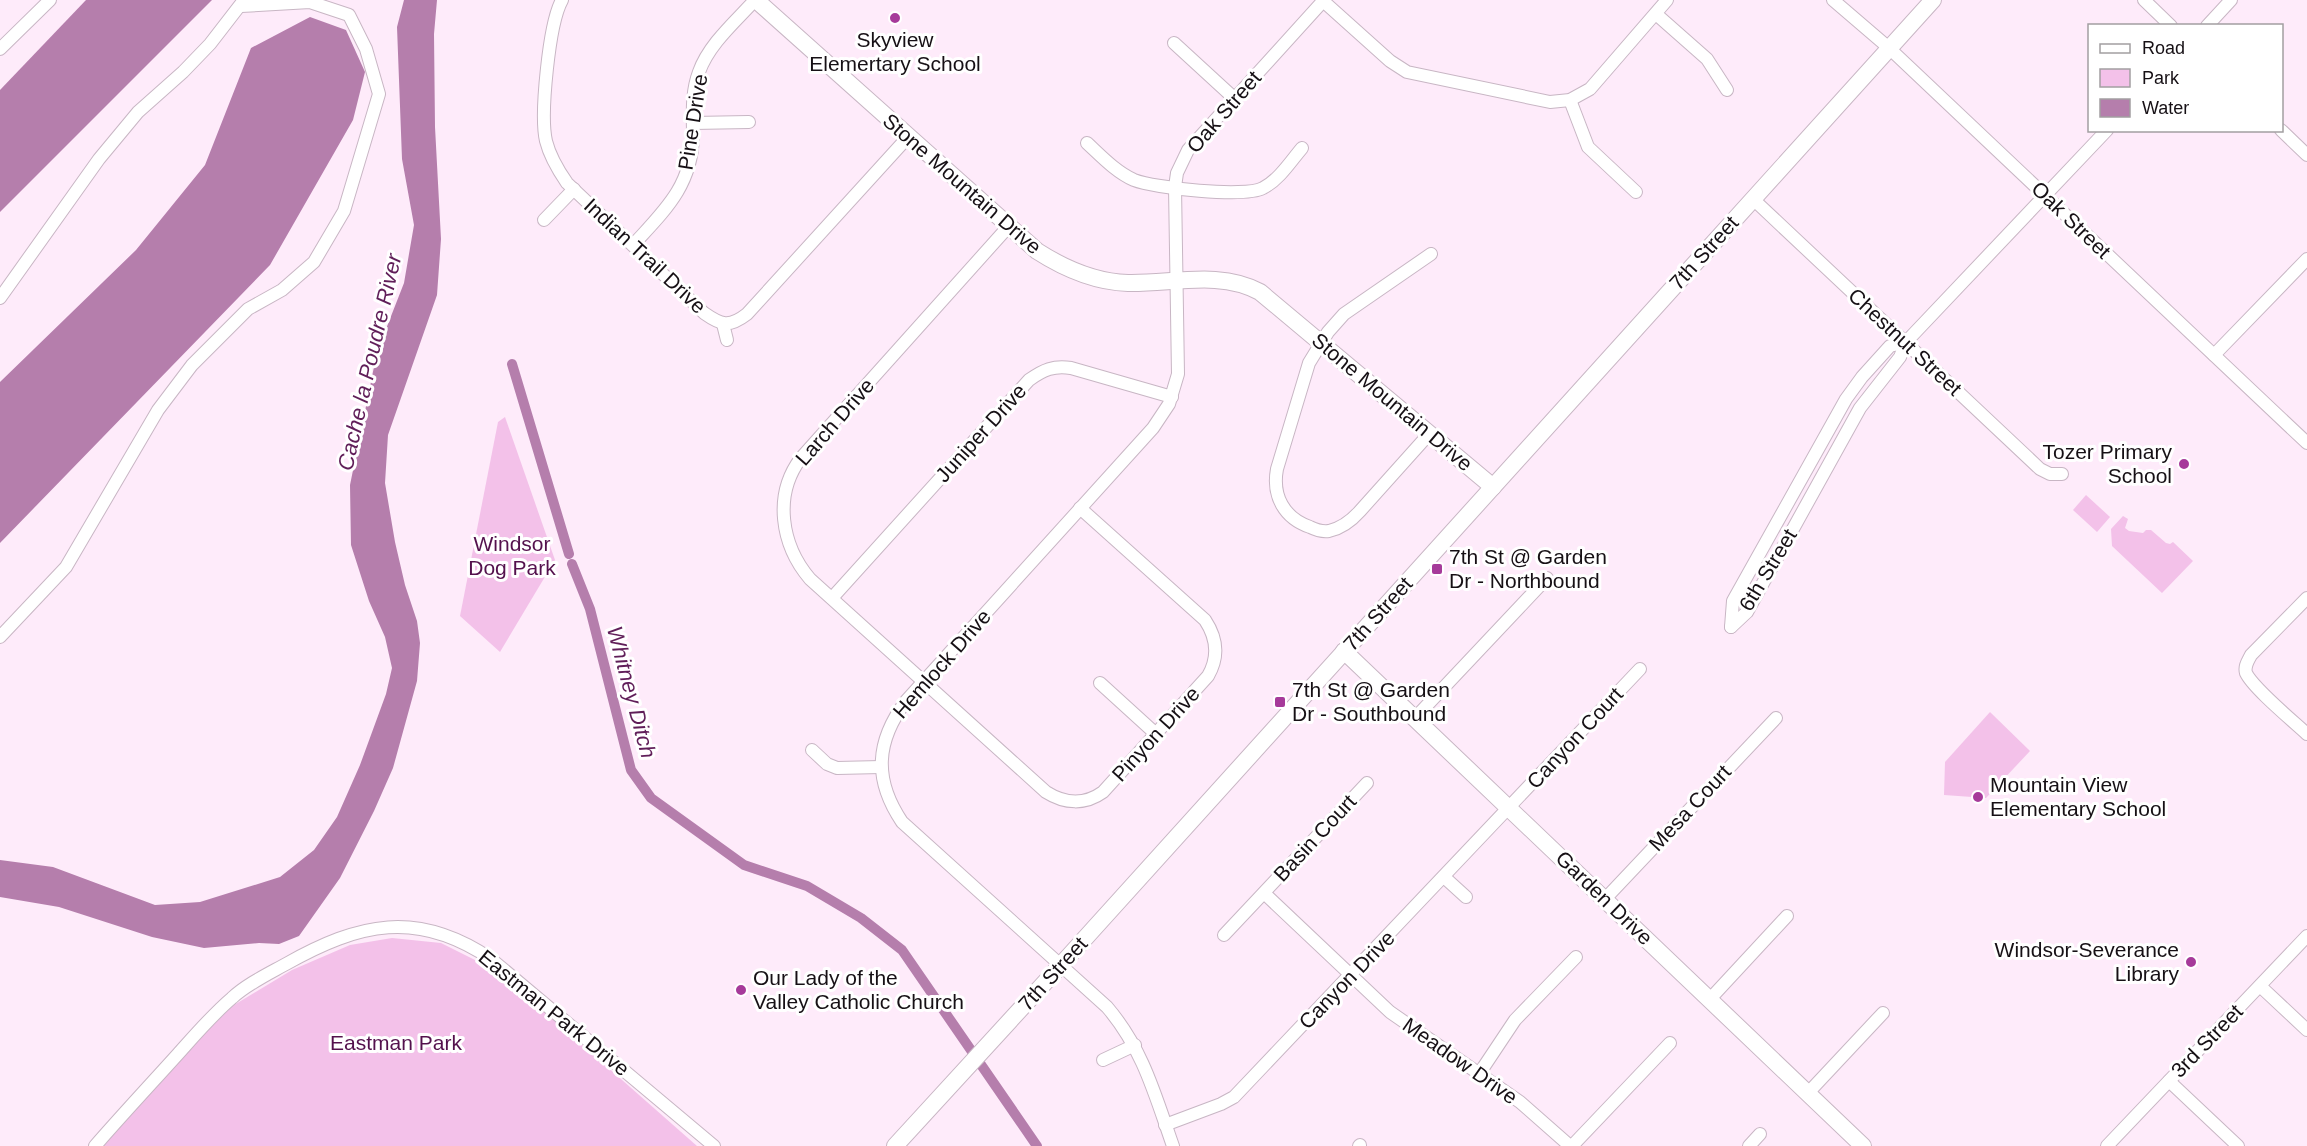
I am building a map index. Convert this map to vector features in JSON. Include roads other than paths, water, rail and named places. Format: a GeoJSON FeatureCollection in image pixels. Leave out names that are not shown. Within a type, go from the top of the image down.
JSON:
{"type":"FeatureCollection","features":[{"type":"Feature","properties":{"kind":"street"},"geometry":{"type":"LineString","coordinates":[[0,49],[50,0]]}},
{"type":"Feature","properties":{"kind":"street","name":"Indian Trail Drive"},"geometry":{"type":"LineString","coordinates":[[562,0],[553,24],[544,118],[549,150],[555,165],[574,189],[633,245],[704,312],[723,324],[737,321],[747,314],[908,137]]}},
{"type":"Feature","properties":{"kind":"street","name":"Pine Drive"},"geometry":{"type":"LineString","coordinates":[[633,245],[680,191],[691,161],[694,90],[703,61],[718,40],[755,0]]}},
{"type":"Feature","properties":{"kind":"street","name":"Stone Mountain Drive"},"geometry":{"type":"LineString","coordinates":[[755,0],[1037,251],[1064,267],[1084,275],[1127,283],[1221,280],[1250,286],[1493,487]]}},
{"type":"Feature","properties":{"kind":"street"},"geometry":{"type":"LineString","coordinates":[[1323,0],[1390,62],[1407,72],[1540,102],[1570,100],[1593,86],[1667,0]]}},
{"type":"Feature","properties":{"kind":"street","name":"Oak Street"},"geometry":{"type":"LineString","coordinates":[[1176,281],[1175,187],[1177,173],[1188,150],[1323,0]]}},
{"type":"Feature","properties":{"kind":"street","name":"Oak Street"},"geometry":{"type":"LineString","coordinates":[[1833,0],[1889,48],[2307,443]]}},
{"type":"Feature","properties":{"kind":"street","name":"7th Street"},"geometry":{"type":"LineString","coordinates":[[896,1146],[1932,0]]}},
{"type":"Feature","properties":{"kind":"street"},"geometry":{"type":"LineString","coordinates":[[2144,0],[2169,24]]}},
{"type":"Feature","properties":{"kind":"street"},"geometry":{"type":"LineString","coordinates":[[2209,24],[2231,0]]}},
{"type":"Feature","properties":{"kind":"street"},"geometry":{"type":"LineString","coordinates":[[0,298],[99,159],[131,120],[183,72],[242,3],[310,2],[349,15],[366,49],[379,94],[344,211],[314,261],[282,290],[248,309],[192,365],[158,410],[66,567],[0,637]]}},
{"type":"Feature","properties":{"kind":"street"},"geometry":{"type":"LineString","coordinates":[[1656,14],[1707,59],[1727,90]]}},
{"type":"Feature","properties":{"kind":"street"},"geometry":{"type":"LineString","coordinates":[[1174,43],[1235,99]]}},
{"type":"Feature","properties":{"kind":"street"},"geometry":{"type":"LineString","coordinates":[[1570,100],[1588,147],[1636,192]]}},
{"type":"Feature","properties":{"kind":"street"},"geometry":{"type":"LineString","coordinates":[[693,123],[749,122]]}},
{"type":"Feature","properties":{"kind":"street","name":"6th Street"},"geometry":{"type":"LineString","coordinates":[[1906,342],[1890,346],[1846,399],[1733,601],[1731,627],[1747,612],[1851,424],[1864,403],[1900,357],[1906,342],[2105,132]]}},
{"type":"Feature","properties":{"kind":"street"},"geometry":{"type":"LineString","coordinates":[[2283,132],[2307,155]]}},
{"type":"Feature","properties":{"kind":"street"},"geometry":{"type":"LineString","coordinates":[[1087,143],[1122,174],[1136,181],[1240,193],[1253,192],[1266,186],[1302,148]]}},
{"type":"Feature","properties":{"kind":"street"},"geometry":{"type":"LineString","coordinates":[[544,220],[574,189]]}},
{"type":"Feature","properties":{"kind":"street","name":"Chestnut Street"},"geometry":{"type":"LineString","coordinates":[[1753,200],[2040,469],[2050,474],[2062,474]]}},
{"type":"Feature","properties":{"kind":"street","name":"Larch Drive"},"geometry":{"type":"LineString","coordinates":[[924,681],[801,568],[789,544],[783,518],[784,501],[791,475],[801,458],[1008,227]]}},
{"type":"Feature","properties":{"kind":"street"},"geometry":{"type":"LineString","coordinates":[[1429,434],[1351,521],[1329,531],[1319,531],[1303,525],[1288,515],[1278,499],[1275,488],[1277,469],[1309,363],[1321,343],[1344,314],[1431,254]]}},
{"type":"Feature","properties":{"kind":"street"},"geometry":{"type":"LineString","coordinates":[[2214,355],[2307,259]]}},
{"type":"Feature","properties":{"kind":"street","name":"Hemlock Drive"},"geometry":{"type":"LineString","coordinates":[[1173,1146],[1152,1084],[1135,1045],[1122,1025],[1107,1007],[902,822],[886,793],[881,767],[885,739],[891,724],[906,701],[1153,428],[1172,397],[1178,374],[1176,281]]}},
{"type":"Feature","properties":{"kind":"street"},"geometry":{"type":"LineString","coordinates":[[723,324],[727,340]]}},
{"type":"Feature","properties":{"kind":"street","name":"Juniper Drive"},"geometry":{"type":"LineString","coordinates":[[832,598],[1029,380],[1041,371],[1060,366],[1071,368],[1172,397]]}},
{"type":"Feature","properties":{"kind":"street","name":"Pinyon Drive"},"geometry":{"type":"LineString","coordinates":[[924,681],[1046,792],[1059,799],[1081,802],[1098,796],[1156,734],[1212,670],[1216,649],[1213,635],[1205,620],[1080,508]]}},
{"type":"Feature","properties":{"kind":"street"},"geometry":{"type":"LineString","coordinates":[[1415,718],[1547,578]]}},
{"type":"Feature","properties":{"kind":"street"},"geometry":{"type":"LineString","coordinates":[[2307,598],[2251,655],[2246,664],[2246,671],[2253,682],[2307,734]]}},
{"type":"Feature","properties":{"kind":"street","name":"Garden Drive"},"geometry":{"type":"LineString","coordinates":[[1344,651],[1863,1146]]}},
{"type":"Feature","properties":{"kind":"street","name":"Canyon Court"},"geometry":{"type":"LineString","coordinates":[[1510,808],[1640,669]]}},
{"type":"Feature","properties":{"kind":"street"},"geometry":{"type":"LineString","coordinates":[[1100,683],[1156,734]]}},
{"type":"Feature","properties":{"kind":"street","name":"Mesa Court"},"geometry":{"type":"LineString","coordinates":[[1605,899],[1776,718]]}},
{"type":"Feature","properties":{"kind":"street"},"geometry":{"type":"LineString","coordinates":[[812,750],[827,764],[837,768],[881,767]]}},
{"type":"Feature","properties":{"kind":"street","name":"Basin Court"},"geometry":{"type":"LineString","coordinates":[[1224,935],[1367,783]]}},
{"type":"Feature","properties":{"kind":"street","name":"Canyon Drive"},"geometry":{"type":"LineString","coordinates":[[1165,1125],[1234,1097],[1510,808]]}},
{"type":"Feature","properties":{"kind":"street"},"geometry":{"type":"LineString","coordinates":[[1444,878],[1466,897]]}},
{"type":"Feature","properties":{"kind":"street","name":"Basin Court"},"geometry":{"type":"LineString","coordinates":[[1264,893],[1351,976]]}},
{"type":"Feature","properties":{"kind":"street"},"geometry":{"type":"LineString","coordinates":[[1710,999],[1787,916]]}},
{"type":"Feature","properties":{"kind":"street","name":"Eastman Park Drive"},"geometry":{"type":"LineString","coordinates":[[95,1146],[190,1040],[239,992],[300,956],[353,932],[394,927],[426,930],[478,950],[714,1146]]}},
{"type":"Feature","properties":{"kind":"street","name":"3rd Street"},"geometry":{"type":"LineString","coordinates":[[2107,1146],[2307,936]]}},
{"type":"Feature","properties":{"kind":"street"},"geometry":{"type":"LineString","coordinates":[[1479,1074],[1515,1020],[1576,957]]}},
{"type":"Feature","properties":{"kind":"street","name":"Meadow Drive"},"geometry":{"type":"LineString","coordinates":[[1351,976],[1390,1012],[1534,1113],[1571,1146]]}},
{"type":"Feature","properties":{"kind":"street"},"geometry":{"type":"LineString","coordinates":[[2260,986],[2307,1030]]}},
{"type":"Feature","properties":{"kind":"street"},"geometry":{"type":"LineString","coordinates":[[1808,1093],[1883,1013]]}},
{"type":"Feature","properties":{"kind":"street"},"geometry":{"type":"LineString","coordinates":[[1571,1146],[1670,1043]]}},
{"type":"Feature","properties":{"kind":"street"},"geometry":{"type":"LineString","coordinates":[[1103,1060],[1135,1045]]}},
{"type":"Feature","properties":{"kind":"street"},"geometry":{"type":"LineString","coordinates":[[2169,1081],[2238,1146]]}},
{"type":"Feature","properties":{"kind":"street"},"geometry":{"type":"LineString","coordinates":[[1749,1146],[1760,1134]]}},
{"type":"Feature","properties":{"kind":"water"},"geometry":{"type":"Polygon","coordinates":[[[86,0],[212,0],[0,212],[0,90],[86,0]]]}},
{"type":"Feature","properties":{"kind":"water"},"geometry":{"type":"Polygon","coordinates":[[[404,0],[437,0],[434,34],[435,127],[441,239],[437,295],[388,435],[385,483],[395,542],[405,585],[417,621],[420,643],[417,681],[393,768],[374,811],[340,878],[299,936],[279,944],[259,943],[204,948],[152,937],[59,907],[0,897],[0,860],[53,867],[155,905],[200,902],[280,877],[314,850],[337,817],[360,765],[386,694],[392,668],[385,637],[369,601],[351,545],[350,485],[377,352],[404,283],[414,225],[402,159],[397,27],[404,0]]]}},
{"type":"Feature","properties":{"kind":"water"},"geometry":{"type":"Polygon","coordinates":[[[310,17],[346,30],[365,72],[353,120],[270,265],[0,543],[0,382],[136,250],[205,165],[251,48],[310,17]]]}},
{"type":"Feature","properties":{"kind":"waterway","name":"Whitney Ditch"},"geometry":{"type":"LineString","coordinates":[[512,364],[569,554]]}},
{"type":"Feature","properties":{"kind":"waterway","name":"Whitney Ditch"},"geometry":{"type":"LineString","coordinates":[[572,564],[590,609],[631,770],[651,798],[744,865],[807,886],[861,918],[902,950],[1037,1146]]}},
{"type":"Feature","properties":{"kind":"place","name":"Skyview Elemertary School"},"geometry":{"type":"Point","coordinates":[895,18]}},
{"type":"Feature","properties":{"kind":"place","name":"Tozer Primary School"},"geometry":{"type":"Point","coordinates":[2184,464]}},
{"type":"Feature","properties":{"kind":"place","name":"7th St @ Garden Dr - Northbound"},"geometry":{"type":"Point","coordinates":[1437,569]}},
{"type":"Feature","properties":{"kind":"place","name":"7th St @ Garden Dr - Southbound"},"geometry":{"type":"Point","coordinates":[1280,702]}},
{"type":"Feature","properties":{"kind":"place","name":"Mountain View Elementary School"},"geometry":{"type":"Point","coordinates":[1978,797]}},
{"type":"Feature","properties":{"kind":"place","name":"Windsor-Severance Library"},"geometry":{"type":"Point","coordinates":[2191,962]}},
{"type":"Feature","properties":{"kind":"place","name":"Our Lady of the Valley Catholic Church"},"geometry":{"type":"Point","coordinates":[741,990]}},
{"type":"Feature","properties":{"kind":"water label","name":"Cache la Poudre River"},"geometry":{"type":"Point","coordinates":[369,362]}},
{"type":"Feature","properties":{"kind":"park label","name":"Windsor Dog Park"},"geometry":{"type":"Point","coordinates":[512,556]}},
{"type":"Feature","properties":{"kind":"park label","name":"Eastman Park"},"geometry":{"type":"Point","coordinates":[396,1043]}}]}
